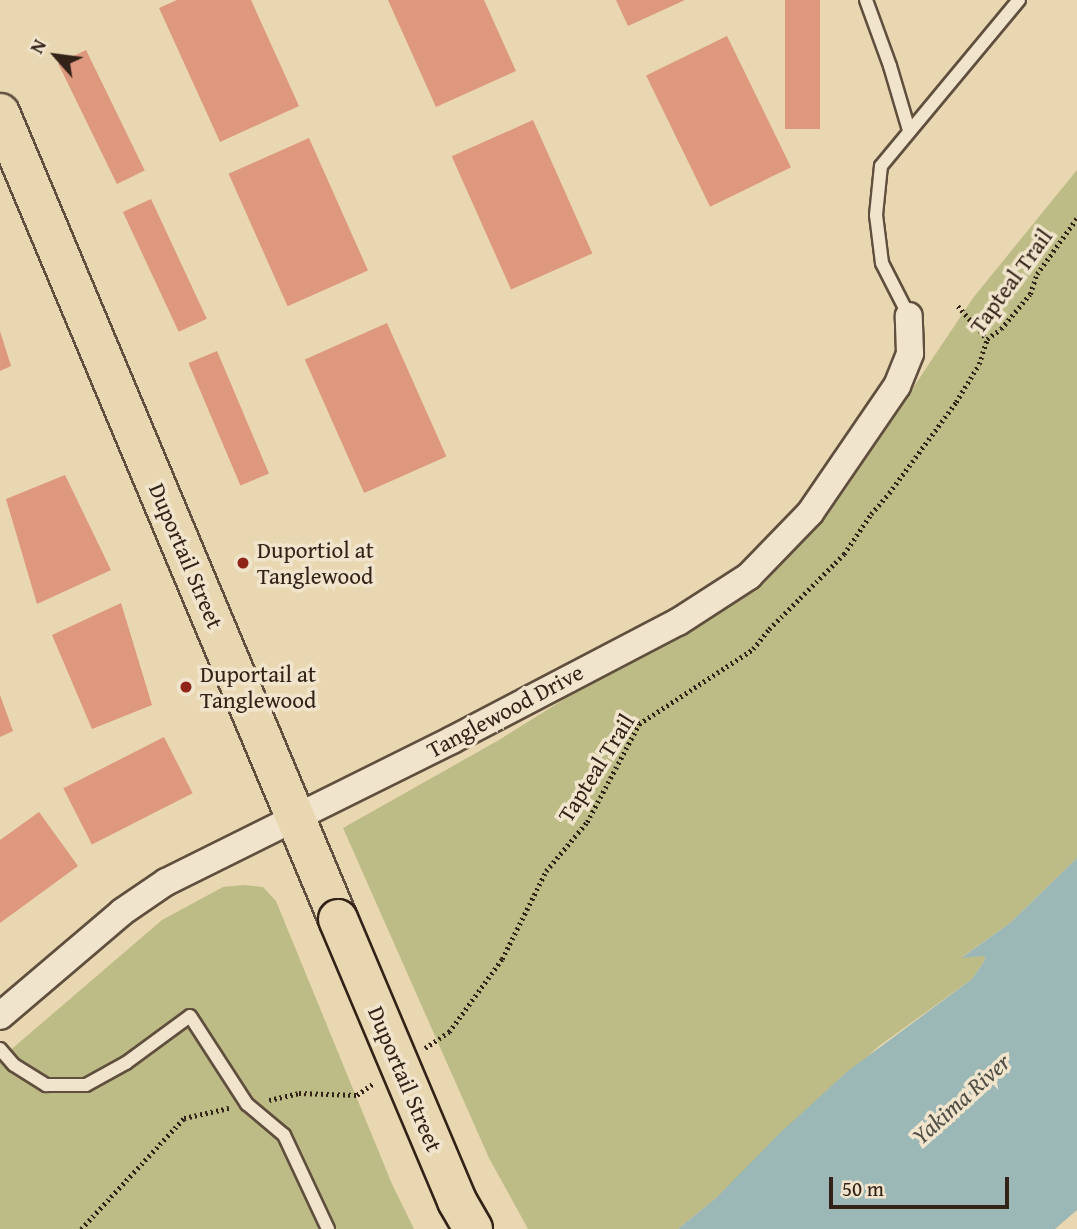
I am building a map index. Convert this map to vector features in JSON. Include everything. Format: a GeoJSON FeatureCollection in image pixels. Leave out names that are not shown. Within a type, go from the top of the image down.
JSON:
{"type":"FeatureCollection","features":[{"type":"Feature","properties":{"kind":"main road","name":"Duportail Street"},"geometry":{"type":"LineString","coordinates":[[0,113],[294,816],[452,1188],[473,1229]]}},
{"type":"Feature","properties":{"kind":"street","name":"Tanglewood Drive"},"geometry":{"type":"LineString","coordinates":[[0,1016],[152,891],[294,816],[473,729],[678,622],[749,576],[810,513],[897,386],[910,353],[909,316]]}},
{"type":"Feature","properties":{"kind":"lane"},"geometry":{"type":"LineString","coordinates":[[866,0],[909,130]]}},
{"type":"Feature","properties":{"kind":"lane"},"geometry":{"type":"LineString","coordinates":[[909,316],[882,262],[876,215],[881,166],[1019,0]]}},
{"type":"Feature","properties":{"kind":"lane"},"geometry":{"type":"LineString","coordinates":[[0,1049],[14,1065],[46,1085],[86,1085],[126,1063],[190,1016],[247,1104],[284,1135],[328,1229]]}},
{"type":"Feature","properties":{"kind":"path","name":"Tapteal Trail"},"geometry":{"type":"LineString","coordinates":[[415,1055],[449,1032],[502,959],[546,871],[587,822],[639,724],[753,649],[769,629],[844,554],[956,402],[979,364],[987,339],[1001,329],[1030,294],[1037,274],[1077,218]]}},
{"type":"Feature","properties":{"kind":"path"},"geometry":{"type":"LineString","coordinates":[[958,306],[987,339]]}},
{"type":"Feature","properties":{"kind":"path"},"geometry":{"type":"LineString","coordinates":[[82,1229],[184,1118],[299,1093],[357,1094],[380,1079]]}},
{"type":"Feature","properties":{"kind":"shaded area"},"geometry":{"type":"Polygon","coordinates":[[[1077,170],[1077,858],[1010,923],[962,957],[984,955],[985,960],[972,979],[879,1046],[716,1198],[678,1229],[528,1229],[489,1158],[343,828],[499,740],[622,663],[764,584],[844,491],[973,298],[1077,170]]]}},
{"type":"Feature","properties":{"kind":"shaded area"},"geometry":{"type":"Polygon","coordinates":[[[223,887],[263,887],[276,901],[392,1184],[414,1229],[0,1229],[0,1059],[162,920],[223,887]]]}},
{"type":"Feature","properties":{"kind":"water","name":"Yakima River"},"geometry":{"type":"Polygon","coordinates":[[[1077,858],[1077,1210],[1055,1229],[678,1229],[716,1198],[783,1130],[848,1071],[972,979],[985,960],[984,956],[961,958],[1010,923],[1077,858]]]}},
{"type":"Feature","properties":{"kind":"building"},"geometry":{"type":"Polygon","coordinates":[[[177,0],[251,0],[299,106],[220,142],[159,8],[177,0]]]}},
{"type":"Feature","properties":{"kind":"building"},"geometry":{"type":"Polygon","coordinates":[[[388,0],[484,0],[516,71],[436,107],[388,0]]]}},
{"type":"Feature","properties":{"kind":"building"},"geometry":{"type":"Polygon","coordinates":[[[616,0],[685,0],[628,26],[616,0]]]}},
{"type":"Feature","properties":{"kind":"building"},"geometry":{"type":"Polygon","coordinates":[[[785,0],[820,0],[820,129],[785,129],[785,0]]]}},
{"type":"Feature","properties":{"kind":"building"},"geometry":{"type":"Polygon","coordinates":[[[727,36],[791,167],[710,207],[646,75],[727,36]]]}},
{"type":"Feature","properties":{"kind":"building"},"geometry":{"type":"Polygon","coordinates":[[[86,50],[145,170],[117,184],[58,64],[86,50]]]}},
{"type":"Feature","properties":{"kind":"building"},"geometry":{"type":"Polygon","coordinates":[[[533,120],[592,253],[511,290],[452,156],[533,120]]]}},
{"type":"Feature","properties":{"kind":"building"},"geometry":{"type":"Polygon","coordinates":[[[309,138],[368,270],[288,306],[229,174],[309,138]]]}},
{"type":"Feature","properties":{"kind":"building"},"geometry":{"type":"Polygon","coordinates":[[[151,199],[207,319],[179,332],[123,212],[151,199]]]}},
{"type":"Feature","properties":{"kind":"building"},"geometry":{"type":"Polygon","coordinates":[[[387,323],[446,456],[364,493],[305,360],[387,323]]]}},
{"type":"Feature","properties":{"kind":"building"},"geometry":{"type":"Polygon","coordinates":[[[0,331],[11,366],[0,371],[0,331]]]}},
{"type":"Feature","properties":{"kind":"building"},"geometry":{"type":"Polygon","coordinates":[[[217,351],[269,473],[240,486],[188,363],[217,351]]]}},
{"type":"Feature","properties":{"kind":"building"},"geometry":{"type":"Polygon","coordinates":[[[65,475],[111,570],[37,604],[6,499],[65,475]]]}},
{"type":"Feature","properties":{"kind":"building"},"geometry":{"type":"Polygon","coordinates":[[[121,603],[152,705],[92,729],[52,635],[121,603]]]}},
{"type":"Feature","properties":{"kind":"building"},"geometry":{"type":"Polygon","coordinates":[[[0,695],[13,731],[0,737],[0,695]]]}},
{"type":"Feature","properties":{"kind":"building"},"geometry":{"type":"Polygon","coordinates":[[[164,737],[193,793],[92,844],[63,788],[164,737]]]}},
{"type":"Feature","properties":{"kind":"building"},"geometry":{"type":"Polygon","coordinates":[[[39,812],[78,866],[0,923],[0,840],[39,812]]]}},
{"type":"Feature","properties":{"kind":"place","name":"Duportiol at Tanglewood"},"geometry":{"type":"Point","coordinates":[243,563]}},
{"type":"Feature","properties":{"kind":"place","name":"Duportail at Tanglewood"},"geometry":{"type":"Point","coordinates":[186,687]}}]}
